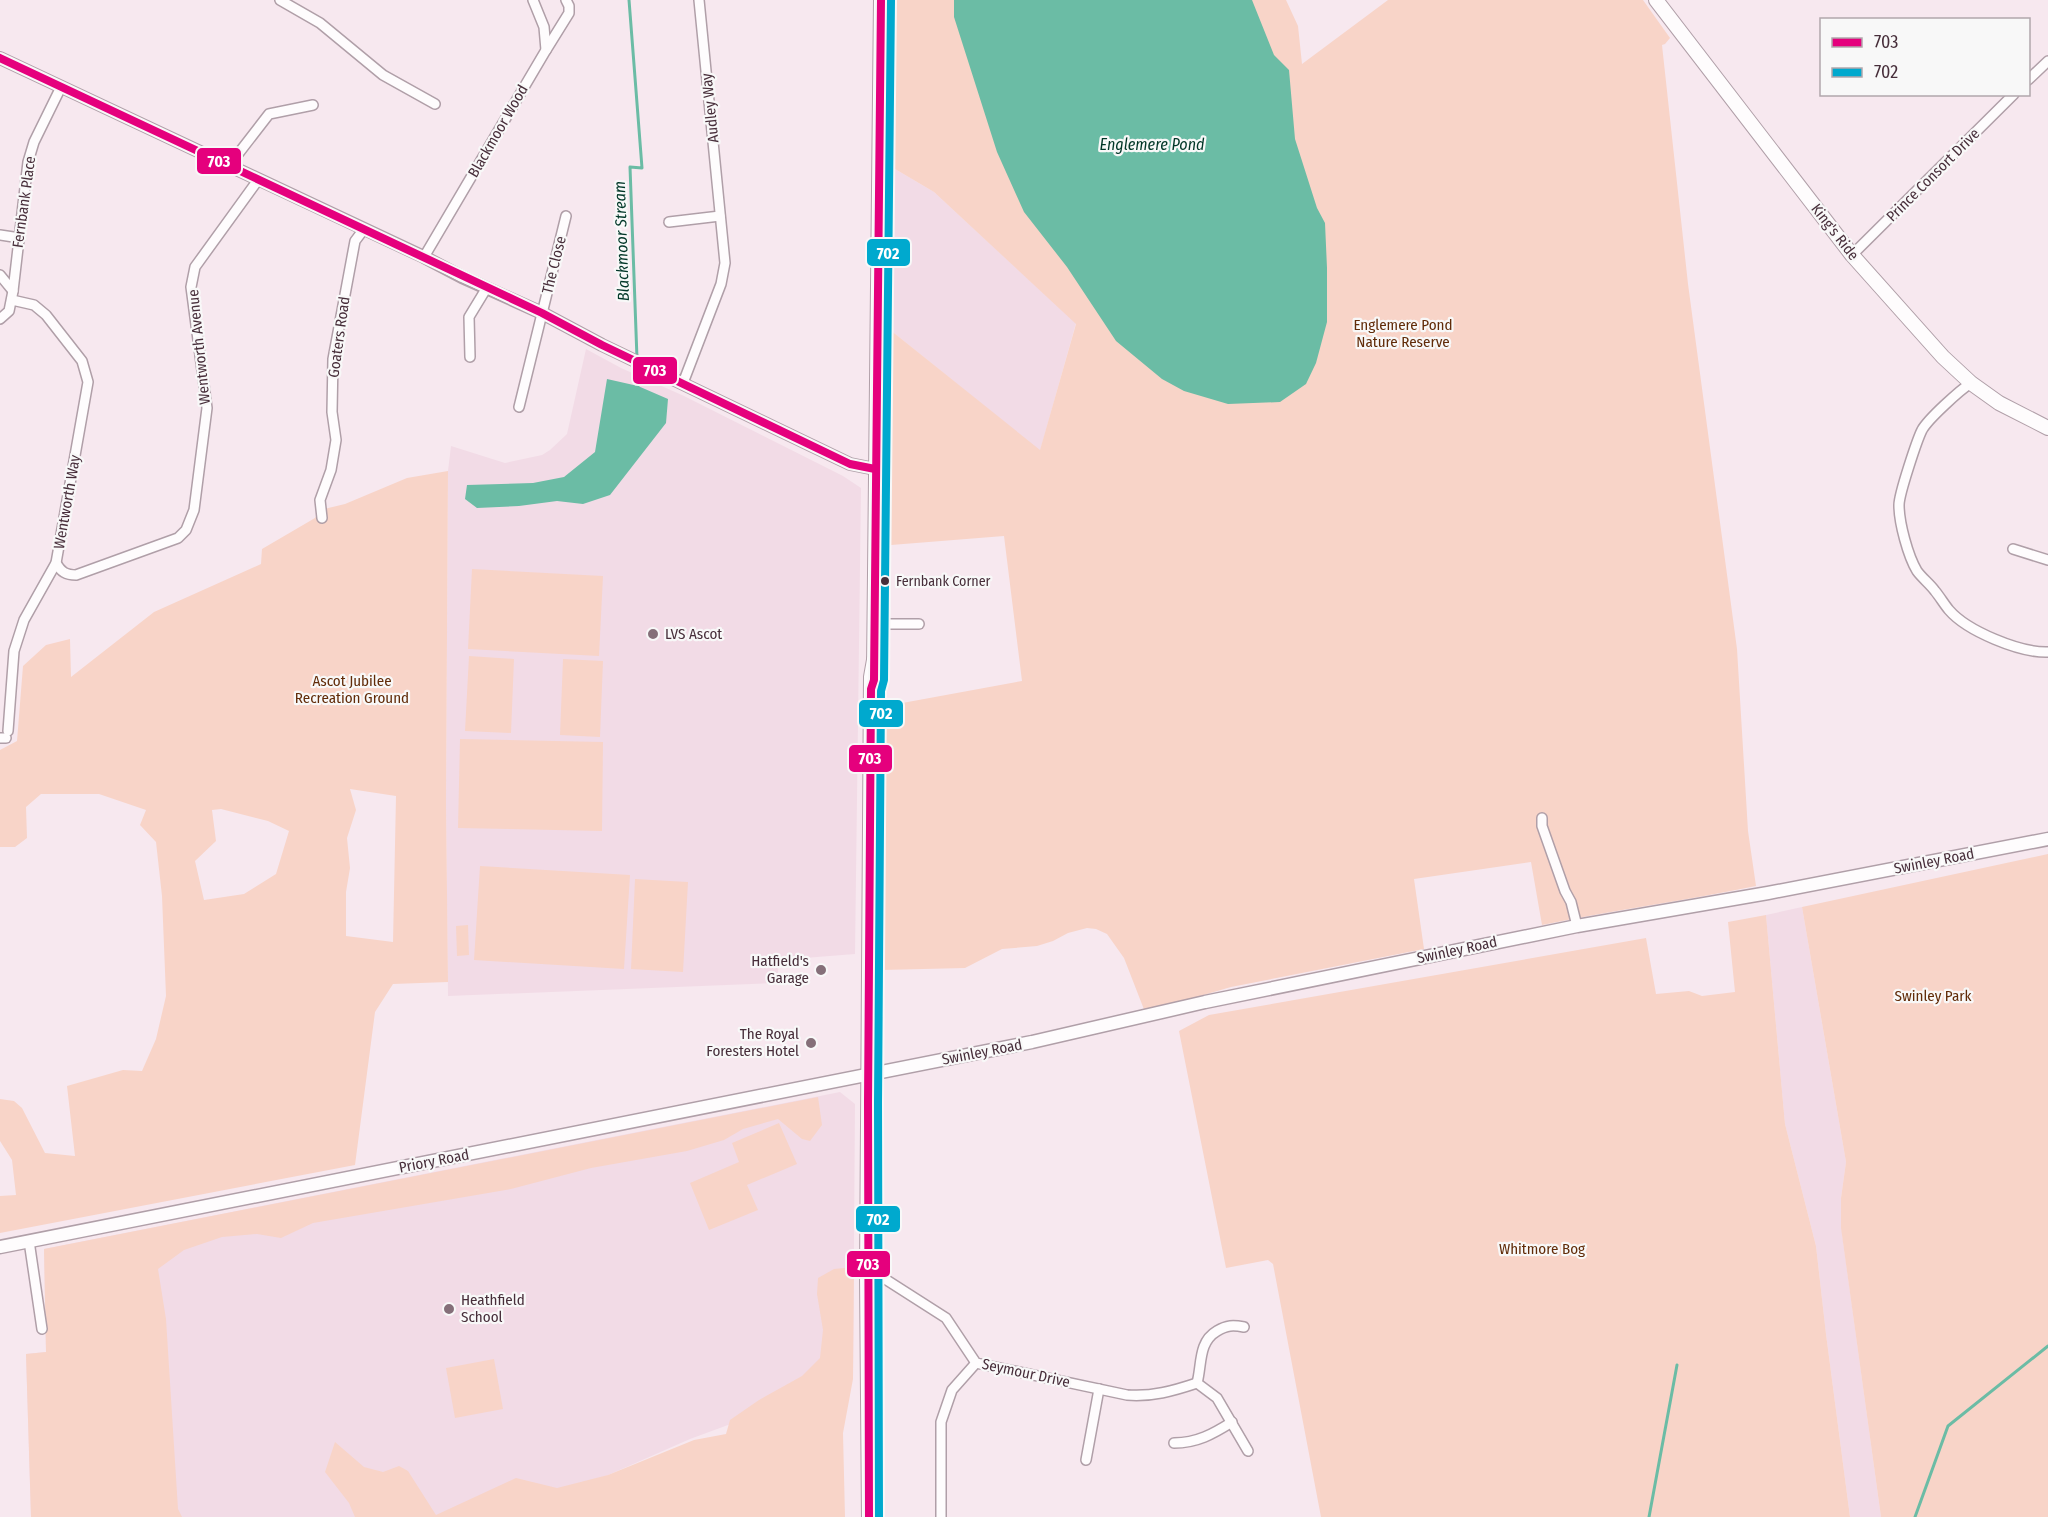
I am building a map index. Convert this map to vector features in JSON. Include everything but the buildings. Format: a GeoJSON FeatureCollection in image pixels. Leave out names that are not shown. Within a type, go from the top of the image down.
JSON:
{"type":"FeatureCollection","features":[{"type":"Feature","properties":{"kind":"main road"},"geometry":{"type":"LineString","coordinates":[[869,1517],[867,1275],[871,689],[874,680],[875,624],[881,0]]}},
{"type":"Feature","properties":{"kind":"main road","name":"King's Ride"},"geometry":{"type":"LineString","coordinates":[[1656,0],[1852,255],[1943,357],[1971,382],[2014,412],[2048,428]]}},
{"type":"Feature","properties":{"kind":"main road","name":"Swinley Road"},"geometry":{"type":"LineString","coordinates":[[868,1075],[1032,1042],[1173,1009],[1577,926],[2048,839]]}},
{"type":"Feature","properties":{"kind":"main road","name":"Priory Road"},"geometry":{"type":"LineString","coordinates":[[0,1247],[868,1075]]}},
{"type":"Feature","properties":{"kind":"street"},"geometry":{"type":"LineString","coordinates":[[280,0],[320,23],[383,75],[435,104]]}},
{"type":"Feature","properties":{"kind":"street"},"geometry":{"type":"LineString","coordinates":[[533,0],[544,27],[546,50]]}},
{"type":"Feature","properties":{"kind":"street","name":"Blackmoor Wood"},"geometry":{"type":"LineString","coordinates":[[424,257],[569,13],[566,0]]}},
{"type":"Feature","properties":{"kind":"street","name":"Audley Way"},"geometry":{"type":"LineString","coordinates":[[683,383],[723,277],[725,263],[699,0]]}},
{"type":"Feature","properties":{"kind":"street"},"geometry":{"type":"LineString","coordinates":[[0,58],[228,167],[424,257],[486,289],[542,313],[602,345],[850,464],[876,469]]}},
{"type":"Feature","properties":{"kind":"street"},"geometry":{"type":"LineString","coordinates":[[2030,78],[2048,61]]}},
{"type":"Feature","properties":{"kind":"street","name":"Fernbank Place"},"geometry":{"type":"LineString","coordinates":[[0,319],[9,311],[13,296],[28,162],[34,142],[60,87]]}},
{"type":"Feature","properties":{"kind":"street","name":"Prince Consort Drive"},"geometry":{"type":"LineString","coordinates":[[1852,255],[2012,96]]}},
{"type":"Feature","properties":{"kind":"street"},"geometry":{"type":"LineString","coordinates":[[228,167],[269,114],[313,105]]}},
{"type":"Feature","properties":{"kind":"street","name":"Wentworth Avenue"},"geometry":{"type":"LineString","coordinates":[[56,563],[61,571],[68,575],[76,575],[178,538],[186,530],[194,510],[207,408],[191,287],[195,267],[258,180]]}},
{"type":"Feature","properties":{"kind":"street","name":"The Close"},"geometry":{"type":"LineString","coordinates":[[519,407],[566,216]]}},
{"type":"Feature","properties":{"kind":"street"},"geometry":{"type":"LineString","coordinates":[[669,222],[720,216]]}},
{"type":"Feature","properties":{"kind":"street","name":"Goaters Road"},"geometry":{"type":"LineString","coordinates":[[322,518],[320,500],[331,470],[336,440],[332,412],[333,359],[356,241],[363,229]]}},
{"type":"Feature","properties":{"kind":"street"},"geometry":{"type":"LineString","coordinates":[[0,236],[20,238]]}},
{"type":"Feature","properties":{"kind":"street"},"geometry":{"type":"LineString","coordinates":[[0,275],[13,296]]}},
{"type":"Feature","properties":{"kind":"street"},"geometry":{"type":"LineString","coordinates":[[470,357],[469,317],[486,289]]}},
{"type":"Feature","properties":{"kind":"street","name":"Wentworth Way"},"geometry":{"type":"LineString","coordinates":[[4,736],[14,651],[24,620],[56,563],[88,382],[82,361],[46,315],[34,305],[13,296]]}},
{"type":"Feature","properties":{"kind":"street"},"geometry":{"type":"LineString","coordinates":[[1971,382],[1960,390],[1922,429],[1899,504],[1909,552],[1918,573],[1949,611],[1960,620],[2006,644],[2048,652]]}},
{"type":"Feature","properties":{"kind":"street"},"geometry":{"type":"LineString","coordinates":[[2013,549],[2048,560]]}},
{"type":"Feature","properties":{"kind":"street"},"geometry":{"type":"LineString","coordinates":[[875,624],[919,624]]}},
{"type":"Feature","properties":{"kind":"street"},"geometry":{"type":"LineString","coordinates":[[1542,818],[1542,826],[1571,902],[1577,926]]}},
{"type":"Feature","properties":{"kind":"street"},"geometry":{"type":"LineString","coordinates":[[29,1241],[42,1329]]}},
{"type":"Feature","properties":{"kind":"street","name":"Seymour Drive"},"geometry":{"type":"LineString","coordinates":[[867,1275],[885,1279],[946,1318],[976,1363],[1127,1395],[1166,1394],[1197,1383]]}},
{"type":"Feature","properties":{"kind":"street"},"geometry":{"type":"LineString","coordinates":[[1244,1327],[1231,1324],[1208,1336],[1201,1352],[1197,1383],[1217,1398],[1248,1451]]}},
{"type":"Feature","properties":{"kind":"street"},"geometry":{"type":"LineString","coordinates":[[941,1517],[941,1422],[952,1390],[976,1363]]}},
{"type":"Feature","properties":{"kind":"street"},"geometry":{"type":"LineString","coordinates":[[1086,1460],[1099,1389]]}},
{"type":"Feature","properties":{"kind":"street"},"geometry":{"type":"LineString","coordinates":[[1174,1443],[1187,1443],[1205,1438],[1232,1422]]}},
{"type":"Feature","properties":{"kind":"shaded area"},"geometry":{"type":"Polygon","coordinates":[[[890,166],[934,192],[1076,323],[1040,451],[889,329],[890,166]]]}},
{"type":"Feature","properties":{"kind":"shaded area","name":"LVS Ascot"},"geometry":{"type":"Polygon","coordinates":[[[586,349],[843,476],[861,488],[855,954],[779,960],[777,983],[448,996],[446,803],[448,471],[451,446],[505,463],[542,455],[550,450],[567,434],[586,349]]]}},
{"type":"Feature","properties":{"kind":"shaded area"},"geometry":{"type":"Polygon","coordinates":[[[1802,907],[1846,1162],[1841,1198],[1842,1234],[1881,1517],[1850,1517],[1816,1246],[1785,1124],[1766,915],[1802,907]]]}},
{"type":"Feature","properties":{"kind":"shaded area","name":"Heathfield School"},"geometry":{"type":"Polygon","coordinates":[[[840,1092],[855,1104],[853,1379],[690,1439],[513,1517],[31,1517],[26,1354],[46,1352],[44,1249],[840,1092]]]}},
{"type":"Feature","properties":{"kind":"green space","name":"Englemere Pond Nature Reserve"},"geometry":{"type":"Polygon","coordinates":[[[888,0],[1286,0],[1298,26],[1302,64],[1388,0],[1643,0],[1670,38],[1662,45],[1688,284],[1737,649],[1748,831],[1756,886],[1542,925],[1531,862],[1414,879],[1424,949],[1231,987],[1145,1012],[1124,958],[1107,934],[1096,929],[1087,928],[1068,933],[1037,946],[1002,949],[965,968],[882,970],[882,821],[886,706],[1022,681],[1004,536],[891,545],[889,329],[1040,450],[1076,324],[934,192],[890,166],[888,0]]]}},
{"type":"Feature","properties":{"kind":"green space","name":"Ascot Jubilee Recreation Ground"},"geometry":{"type":"Polygon","coordinates":[[[448,471],[446,803],[448,982],[393,984],[375,1012],[355,1165],[0,1233],[0,1196],[16,1195],[12,1160],[0,1141],[0,1099],[14,1101],[22,1108],[45,1153],[75,1156],[67,1086],[123,1070],[142,1071],[156,1039],[166,996],[162,896],[156,842],[140,825],[146,810],[99,794],[41,794],[26,807],[27,838],[15,847],[0,847],[0,750],[17,741],[23,666],[46,645],[70,639],[71,677],[154,612],[261,564],[262,549],[315,518],[320,510],[345,504],[407,478],[448,471]],[[350,789],[356,810],[347,838],[350,868],[346,892],[346,936],[393,942],[396,796],[350,789]],[[221,809],[212,810],[216,841],[195,861],[204,900],[244,894],[276,874],[289,831],[268,821],[221,809]]]}},
{"type":"Feature","properties":{"kind":"green space"},"geometry":{"type":"Polygon","coordinates":[[[472,569],[603,576],[599,656],[468,649],[472,569]]]}},
{"type":"Feature","properties":{"kind":"green space"},"geometry":{"type":"Polygon","coordinates":[[[469,656],[514,659],[511,733],[465,731],[469,656]]]}},
{"type":"Feature","properties":{"kind":"green space"},"geometry":{"type":"Polygon","coordinates":[[[563,659],[603,661],[600,737],[560,735],[563,659]]]}},
{"type":"Feature","properties":{"kind":"green space"},"geometry":{"type":"Polygon","coordinates":[[[460,739],[603,742],[602,831],[458,828],[460,739]]]}},
{"type":"Feature","properties":{"kind":"green space","name":"Swinley Park"},"geometry":{"type":"Polygon","coordinates":[[[2048,854],[2048,1517],[1881,1517],[1841,1228],[1841,1198],[1846,1162],[1802,907],[2048,854]]]}},
{"type":"Feature","properties":{"kind":"green space"},"geometry":{"type":"Polygon","coordinates":[[[480,866],[630,875],[624,969],[474,960],[480,866]]]}},
{"type":"Feature","properties":{"kind":"green space"},"geometry":{"type":"Polygon","coordinates":[[[635,879],[688,882],[683,972],[631,969],[635,879]]]}},
{"type":"Feature","properties":{"kind":"green space","name":"Whitmore Bog"},"geometry":{"type":"Polygon","coordinates":[[[1766,915],[1785,1124],[1816,1246],[1850,1517],[1321,1517],[1273,1264],[1268,1260],[1226,1268],[1179,1031],[1209,1015],[1646,938],[1656,994],[1689,991],[1702,996],[1735,992],[1728,922],[1766,915]]]}},
{"type":"Feature","properties":{"kind":"green space"},"geometry":{"type":"Polygon","coordinates":[[[468,925],[469,955],[457,956],[456,926],[468,925]]]}},
{"type":"Feature","properties":{"kind":"green space"},"geometry":{"type":"Polygon","coordinates":[[[818,1097],[822,1125],[810,1141],[802,1139],[778,1119],[743,1129],[724,1140],[687,1151],[591,1168],[511,1189],[313,1223],[281,1238],[257,1234],[222,1237],[184,1250],[158,1269],[166,1319],[178,1509],[182,1517],[31,1517],[26,1354],[46,1352],[44,1249],[818,1097]]]}},
{"type":"Feature","properties":{"kind":"green space"},"geometry":{"type":"Polygon","coordinates":[[[779,1123],[797,1164],[747,1185],[758,1210],[709,1230],[690,1183],[739,1162],[732,1143],[779,1123]]]}},
{"type":"Feature","properties":{"kind":"green space"},"geometry":{"type":"Polygon","coordinates":[[[854,1267],[853,1379],[843,1433],[845,1517],[355,1517],[349,1503],[325,1472],[335,1442],[364,1467],[383,1472],[399,1466],[408,1471],[436,1515],[516,1478],[557,1488],[608,1475],[694,1440],[726,1434],[730,1420],[759,1400],[802,1376],[820,1358],[823,1330],[817,1294],[818,1278],[834,1269],[854,1267]]]}},
{"type":"Feature","properties":{"kind":"green space"},"geometry":{"type":"Polygon","coordinates":[[[494,1359],[503,1409],[455,1418],[446,1368],[494,1359]]]}},
{"type":"Feature","properties":{"kind":"water","name":"Englemere Pond"},"geometry":{"type":"Polygon","coordinates":[[[954,0],[1252,0],[1274,55],[1289,70],[1295,139],[1317,208],[1325,223],[1327,322],[1316,363],[1306,384],[1280,402],[1228,404],[1184,391],[1162,379],[1116,341],[1067,267],[1024,212],[997,152],[954,17],[954,0]]]}},
{"type":"Feature","properties":{"kind":"water"},"geometry":{"type":"Polygon","coordinates":[[[607,379],[638,386],[668,399],[666,423],[610,495],[583,504],[557,501],[477,508],[465,499],[467,485],[533,483],[564,477],[595,452],[607,379]]]}},
{"type":"Feature","properties":{"kind":"waterway","name":"Blackmoor Stream"},"geometry":{"type":"LineString","coordinates":[[629,0],[642,168],[630,167],[638,386]]}},
{"type":"Feature","properties":{"kind":"waterway"},"geometry":{"type":"LineString","coordinates":[[1915,1517],[1948,1426],[2048,1346]]}},
{"type":"Feature","properties":{"kind":"waterway"},"geometry":{"type":"LineString","coordinates":[[1649,1517],[1677,1365]]}},
{"type":"Feature","properties":{"kind":"transit line","name":"703"},"geometry":{"type":"LineString","coordinates":[[869,1517],[868,1103],[871,689],[874,680],[881,0]]}},
{"type":"Feature","properties":{"kind":"transit line","name":"702"},"geometry":{"type":"LineString","coordinates":[[879,1517],[878,1103],[881,691],[884,680],[891,0]]}},
{"type":"Feature","properties":{"kind":"transit line","name":"703"},"geometry":{"type":"LineString","coordinates":[[0,58],[542,313],[602,345],[850,464],[875,469]]}},
{"type":"Feature","properties":{"kind":"place","name":"Fernbank Corner"},"geometry":{"type":"Point","coordinates":[885,581]}},
{"type":"Feature","properties":{"kind":"place","name":"LVS Ascot"},"geometry":{"type":"Point","coordinates":[653,634]}},
{"type":"Feature","properties":{"kind":"place","name":"Hatfield's Garage"},"geometry":{"type":"Point","coordinates":[821,970]}},
{"type":"Feature","properties":{"kind":"place","name":"The Royal Foresters Hotel"},"geometry":{"type":"Point","coordinates":[811,1043]}},
{"type":"Feature","properties":{"kind":"place","name":"Heathfield School"},"geometry":{"type":"Point","coordinates":[449,1309]}}]}
